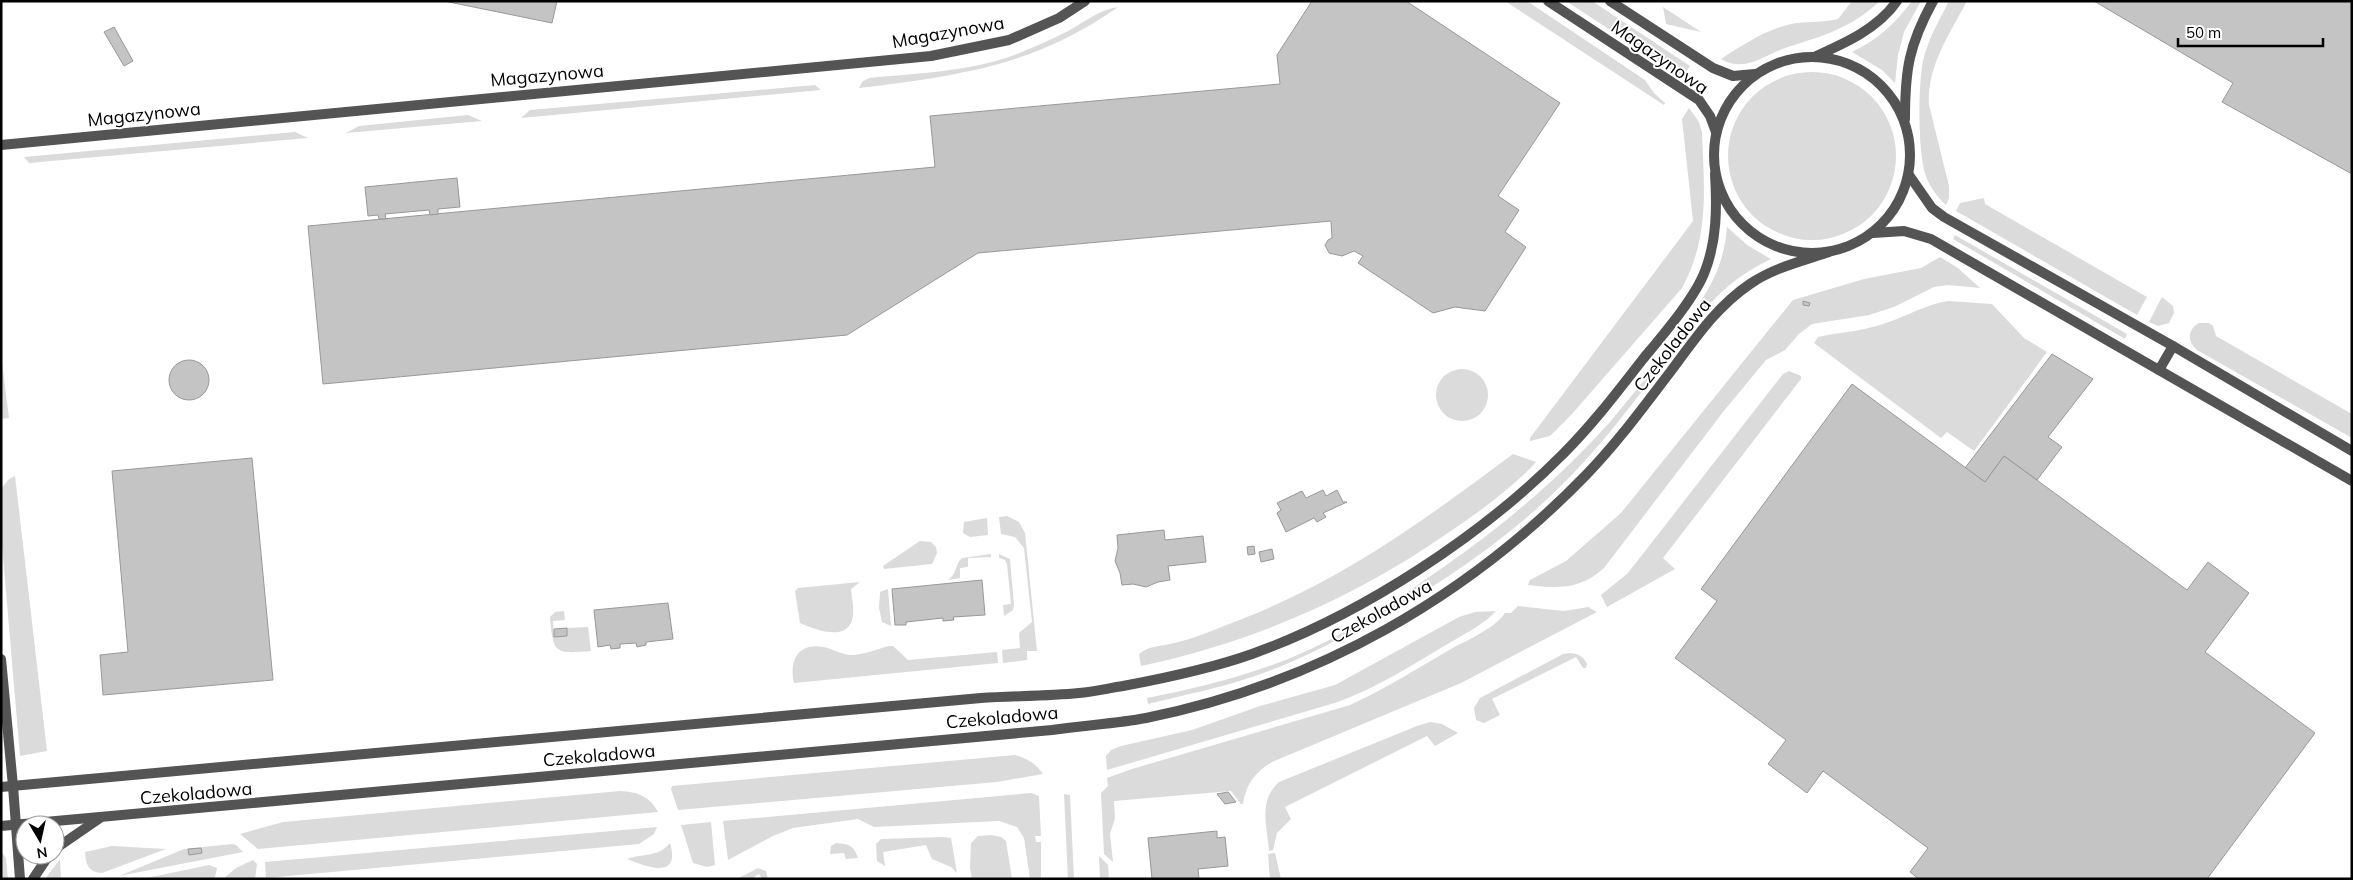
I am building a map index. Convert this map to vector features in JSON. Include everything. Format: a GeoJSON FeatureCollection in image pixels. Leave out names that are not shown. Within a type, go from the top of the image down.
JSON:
{"type":"FeatureCollection","features":[{"type":"Feature","properties":{"kind":"street","name":"Magazynowa"},"geometry":{"type":"LineString","coordinates":[[1,145],[932,56],[1008,40],[1060,18],[1086,1]]}},
{"type":"Feature","properties":{"kind":"street","name":"Magazynowa"},"geometry":{"type":"LineString","coordinates":[[1548,1],[1699,100],[1710,116],[1716,133]]}},
{"type":"Feature","properties":{"kind":"street","name":"Magazynowa"},"geometry":{"type":"LineString","coordinates":[[1610,1],[1712,68],[1733,76],[1756,74]]}},
{"type":"Feature","properties":{"kind":"street"},"geometry":{"type":"LineString","coordinates":[[1716,133],[1730,100],[1756,74],[1783,61],[1813,57],[1834,48],[1874,25],[1891,10],[1897,1]]}},
{"type":"Feature","properties":{"kind":"street"},"geometry":{"type":"LineString","coordinates":[[1872,234],[1892,213],[1905,188],[1909,175],[1910,148],[1905,122],[1907,66],[1913,40],[1933,1]]}},
{"type":"Feature","properties":{"kind":"street"},"geometry":{"type":"LineString","coordinates":[[1813,57],[1842,62],[1869,75],[1892,99],[1905,122]]}},
{"type":"Feature","properties":{"kind":"street","name":"Czekoladowa"},"geometry":{"type":"LineString","coordinates":[[1,787],[981,698],[1080,693],[1180,675],[1250,655],[1289,640],[1356,609],[1438,556],[1490,518],[1567,450],[1669,327],[1704,275],[1715,228],[1715,174],[1713,160],[1716,133]]}},
{"type":"Feature","properties":{"kind":"street"},"geometry":{"type":"LineString","coordinates":[[1715,174],[1719,188],[1734,215],[1756,236],[1783,249],[1813,254],[1828,252]]}},
{"type":"Feature","properties":{"kind":"street"},"geometry":{"type":"LineString","coordinates":[[1909,175],[1932,208],[1944,217],[2173,346],[2352,450]]}},
{"type":"Feature","properties":{"kind":"street"},"geometry":{"type":"LineString","coordinates":[[1872,234],[1904,231],[1931,238],[2352,481]]}},
{"type":"Feature","properties":{"kind":"street","name":"Czekoladowa"},"geometry":{"type":"LineString","coordinates":[[65,821],[1052,730],[1144,718],[1256,689],[1358,644],[1405,619],[1469,578],[1533,527],[1588,473],[1651,397],[1710,318],[1730,299],[1768,273],[1844,248],[1872,234]]}},
{"type":"Feature","properties":{"kind":"street"},"geometry":{"type":"LineString","coordinates":[[2159,370],[2173,346]]}},
{"type":"Feature","properties":{"kind":"street"},"geometry":{"type":"LineString","coordinates":[[1,659],[15,815]]}},
{"type":"Feature","properties":{"kind":"street"},"geometry":{"type":"LineString","coordinates":[[65,842],[100,818]]}},
{"type":"Feature","properties":{"kind":"street","name":"Czekoladowa"},"geometry":{"type":"LineString","coordinates":[[1,826],[15,825]]}},
{"type":"Feature","properties":{"kind":"street"},"geometry":{"type":"LineString","coordinates":[[19,865],[20,879]]}},
{"type":"Feature","properties":{"kind":"street"},"geometry":{"type":"LineString","coordinates":[[33,879],[42,865]]}},
{"type":"Feature","properties":{"kind":"shaded area"},"geometry":{"type":"Polygon","coordinates":[[[1505,1],[1527,1],[1645,80],[1654,93],[1665,103],[1664,105],[1505,1]]]}},
{"type":"Feature","properties":{"kind":"shaded area"},"geometry":{"type":"Polygon","coordinates":[[[1566,1],[1592,1],[1690,66],[1682,77],[1566,1]]]}},
{"type":"Feature","properties":{"kind":"shaded area"},"geometry":{"type":"Polygon","coordinates":[[[1852,1],[1880,1],[1869,11],[1835,31],[1785,48],[1753,62],[1737,64],[1721,59],[1754,38],[1772,30],[1797,23],[1838,19],[1852,1]]]}},
{"type":"Feature","properties":{"kind":"shaded area"},"geometry":{"type":"Polygon","coordinates":[[[1912,1],[1921,1],[1904,32],[1898,55],[1895,83],[1882,70],[1852,52],[1885,31],[1912,1]]]}},
{"type":"Feature","properties":{"kind":"shaded area"},"geometry":{"type":"Polygon","coordinates":[[[1949,1],[1967,1],[1940,51],[1929,91],[1929,105],[1949,186],[1949,198],[1946,205],[1933,191],[1925,173],[1921,149],[1920,101],[1921,72],[1925,53],[1949,1]]]}},
{"type":"Feature","properties":{"kind":"shaded area"},"geometry":{"type":"Polygon","coordinates":[[[1118,7],[1087,27],[1056,43],[994,65],[929,79],[859,88],[862,82],[869,78],[944,71],[999,60],[1044,43],[1099,13],[1118,7]]]}},
{"type":"Feature","properties":{"kind":"shaded area"},"geometry":{"type":"Polygon","coordinates":[[[1663,7],[1701,32],[1666,24],[1663,7]]]}},
{"type":"Feature","properties":{"kind":"shaded area"},"geometry":{"type":"Polygon","coordinates":[[[1804,72],[1820,72],[1852,82],[1877,103],[1890,124],[1896,156],[1890,188],[1882,203],[1865,221],[1844,234],[1820,240],[1804,240],[1780,234],[1765,226],[1742,203],[1734,188],[1728,164],[1728,148],[1734,124],[1742,109],[1765,86],[1780,78],[1804,72]]]}},
{"type":"Feature","properties":{"kind":"shaded area"},"geometry":{"type":"Polygon","coordinates":[[[815,85],[821,90],[521,118],[530,110],[815,85]]]}},
{"type":"Feature","properties":{"kind":"shaded area"},"geometry":{"type":"Polygon","coordinates":[[[1689,108],[1699,122],[1702,132],[1704,192],[1701,231],[1697,250],[1682,288],[1571,415],[1550,436],[1530,441],[1530,438],[1693,221],[1682,119],[1689,108]]]}},
{"type":"Feature","properties":{"kind":"shaded area"},"geometry":{"type":"Polygon","coordinates":[[[468,115],[482,121],[346,133],[359,126],[468,115]]]}},
{"type":"Feature","properties":{"kind":"shaded area"},"geometry":{"type":"Polygon","coordinates":[[[295,132],[308,138],[29,163],[24,157],[295,132]]]}},
{"type":"Feature","properties":{"kind":"shaded area"},"geometry":{"type":"Polygon","coordinates":[[[1984,198],[1985,204],[2147,297],[2137,315],[1956,211],[1960,203],[1984,198]]]}},
{"type":"Feature","properties":{"kind":"shaded area"},"geometry":{"type":"Polygon","coordinates":[[[1727,227],[1747,245],[1771,259],[1737,280],[1709,304],[1591,454],[1541,505],[1514,528],[1486,550],[1428,589],[1366,625],[1311,653],[1242,680],[1148,704],[1147,698],[1210,684],[1252,672],[1293,657],[1325,642],[1361,622],[1407,592],[1488,535],[1563,471],[1609,423],[1645,379],[1701,304],[1700,302],[1711,285],[1719,266],[1727,227]]]}},
{"type":"Feature","properties":{"kind":"shaded area"},"geometry":{"type":"Polygon","coordinates":[[[1955,235],[2127,334],[2125,339],[1953,239],[1955,235]]]}},
{"type":"Feature","properties":{"kind":"shaded area"},"geometry":{"type":"Polygon","coordinates":[[[1940,257],[1958,268],[1980,288],[1948,285],[1934,287],[1894,307],[1869,315],[1812,324],[1799,334],[1785,350],[1766,360],[1723,412],[1604,568],[1578,584],[1559,587],[1528,585],[1530,580],[1566,561],[1621,513],[1793,300],[1864,279],[1921,268],[1940,257]]]}},
{"type":"Feature","properties":{"kind":"shaded area"},"geometry":{"type":"Polygon","coordinates":[[[2162,297],[2173,306],[2174,313],[2169,323],[2158,326],[2149,322],[2162,297]]]}},
{"type":"Feature","properties":{"kind":"shaded area"},"geometry":{"type":"Polygon","coordinates":[[[1948,301],[1992,304],[2024,338],[2047,352],[1974,451],[1947,432],[1941,438],[1814,343],[1818,337],[1878,326],[1932,305],[1948,301]]]}},
{"type":"Feature","properties":{"kind":"shaded area"},"geometry":{"type":"Polygon","coordinates":[[[2199,323],[2209,323],[2213,326],[2216,336],[2352,414],[2352,438],[2197,350],[2191,343],[2190,332],[2199,323]]]}},
{"type":"Feature","properties":{"kind":"shaded area"},"geometry":{"type":"Polygon","coordinates":[[[1,355],[9,418],[1,419],[1,355]]]}},
{"type":"Feature","properties":{"kind":"shaded area"},"geometry":{"type":"Polygon","coordinates":[[[1462,369],[1472,371],[1480,377],[1486,385],[1488,395],[1486,405],[1480,413],[1472,419],[1462,421],[1452,419],[1444,413],[1438,405],[1436,395],[1438,385],[1444,377],[1452,371],[1462,369]]]}},
{"type":"Feature","properties":{"kind":"shaded area"},"geometry":{"type":"Polygon","coordinates":[[[1789,371],[1801,376],[1801,379],[1663,558],[1675,569],[1607,607],[1601,595],[1628,573],[1783,374],[1789,371]]]}},
{"type":"Feature","properties":{"kind":"shaded area"},"geometry":{"type":"Polygon","coordinates":[[[1513,454],[1536,462],[1505,491],[1471,517],[1376,578],[1301,615],[1263,631],[1182,656],[1141,666],[1139,655],[1145,650],[1188,639],[1242,619],[1279,603],[1350,566],[1416,524],[1513,454]]]}},
{"type":"Feature","properties":{"kind":"shaded area"},"geometry":{"type":"Polygon","coordinates":[[[15,476],[47,751],[20,756],[1,533],[1,489],[9,479],[15,476]]]}},
{"type":"Feature","properties":{"kind":"shaded area"},"geometry":{"type":"Polygon","coordinates":[[[1007,516],[1019,522],[1025,533],[1037,651],[1027,651],[1027,660],[1003,663],[1002,650],[1020,648],[1019,633],[1032,622],[1024,548],[1015,537],[1001,534],[999,517],[1007,516]]]}},
{"type":"Feature","properties":{"kind":"shaded area"},"geometry":{"type":"Polygon","coordinates":[[[987,518],[988,535],[970,537],[963,533],[964,522],[987,518]]]}},
{"type":"Feature","properties":{"kind":"shaded area"},"geometry":{"type":"Polygon","coordinates":[[[920,541],[931,542],[936,547],[937,553],[932,564],[884,569],[883,566],[920,541]]]}},
{"type":"Feature","properties":{"kind":"shaded area"},"geometry":{"type":"Polygon","coordinates":[[[991,554],[991,557],[968,558],[968,567],[960,568],[960,578],[948,580],[953,575],[962,558],[991,554]]]}},
{"type":"Feature","properties":{"kind":"shaded area"},"geometry":{"type":"Polygon","coordinates":[[[999,554],[1010,559],[1014,605],[1013,610],[1004,616],[1003,605],[1011,604],[1007,564],[1005,560],[999,558],[999,554]]]}},
{"type":"Feature","properties":{"kind":"shaded area"},"geometry":{"type":"Polygon","coordinates":[[[860,582],[851,589],[853,616],[850,624],[845,629],[839,632],[823,631],[800,623],[795,591],[798,588],[860,582]]]}},
{"type":"Feature","properties":{"kind":"shaded area"},"geometry":{"type":"Polygon","coordinates":[[[888,589],[891,626],[882,622],[879,608],[880,592],[888,589]]]}},
{"type":"Feature","properties":{"kind":"shaded area"},"geometry":{"type":"Polygon","coordinates":[[[1518,606],[1564,611],[1588,607],[1597,612],[1461,683],[1272,762],[1252,779],[1246,790],[1243,804],[1231,791],[1114,801],[1115,818],[1110,834],[1113,862],[1104,854],[1101,793],[1108,786],[1107,778],[1350,705],[1481,633],[1505,613],[1511,613],[1518,606]]]}},
{"type":"Feature","properties":{"kind":"shaded area"},"geometry":{"type":"Polygon","coordinates":[[[564,611],[565,620],[553,621],[554,637],[567,636],[567,628],[588,627],[591,651],[563,651],[555,645],[550,617],[555,612],[564,611]]]}},
{"type":"Feature","properties":{"kind":"shaded area"},"geometry":{"type":"Polygon","coordinates":[[[1496,611],[1468,632],[1396,675],[1353,696],[1107,770],[1106,756],[1111,750],[1192,730],[1260,706],[1335,685],[1459,617],[1475,612],[1496,611]]]}},
{"type":"Feature","properties":{"kind":"shaded area"},"geometry":{"type":"Polygon","coordinates":[[[893,646],[908,660],[997,652],[998,663],[794,683],[794,660],[797,654],[808,647],[824,647],[844,654],[856,655],[893,646]]]}},
{"type":"Feature","properties":{"kind":"shaded area"},"geometry":{"type":"Polygon","coordinates":[[[1570,653],[1582,657],[1587,664],[1586,668],[1583,668],[1576,657],[1492,699],[1500,715],[1484,723],[1476,720],[1474,708],[1480,698],[1563,654],[1570,653]]]}},
{"type":"Feature","properties":{"kind":"shaded area"},"geometry":{"type":"Polygon","coordinates":[[[1430,722],[1442,724],[1458,733],[1435,746],[1427,736],[1285,807],[1291,819],[1277,833],[1273,850],[1269,851],[1265,814],[1266,805],[1272,789],[1279,782],[1430,722]]]}},
{"type":"Feature","properties":{"kind":"shaded area"},"geometry":{"type":"Polygon","coordinates":[[[1015,755],[1031,762],[1043,774],[997,782],[678,810],[671,789],[672,786],[1015,755]]]}},
{"type":"Feature","properties":{"kind":"shaded area"},"geometry":{"type":"Polygon","coordinates":[[[620,791],[632,792],[642,796],[651,802],[658,812],[258,849],[240,834],[283,822],[620,791]]]}},
{"type":"Feature","properties":{"kind":"shaded area"},"geometry":{"type":"Polygon","coordinates":[[[1031,793],[1039,796],[1041,836],[1035,836],[1036,842],[1041,842],[1041,879],[1030,879],[1024,838],[1017,827],[999,821],[874,827],[858,819],[793,828],[773,836],[728,860],[723,821],[1031,793]]]}},
{"type":"Feature","properties":{"kind":"shaded area"},"geometry":{"type":"Polygon","coordinates":[[[1064,794],[1070,795],[1074,879],[1068,879],[1064,794]]]}},
{"type":"Feature","properties":{"kind":"shaded area"},"geometry":{"type":"Polygon","coordinates":[[[711,822],[715,865],[707,867],[693,863],[681,825],[711,822]]]}},
{"type":"Feature","properties":{"kind":"shaded area"},"geometry":{"type":"Polygon","coordinates":[[[657,827],[654,834],[639,844],[266,878],[265,862],[657,827]]]}},
{"type":"Feature","properties":{"kind":"shaded area"},"geometry":{"type":"Polygon","coordinates":[[[991,835],[1001,837],[1006,841],[1012,879],[972,879],[970,868],[971,843],[978,836],[991,835]]]}},
{"type":"Feature","properties":{"kind":"shaded area"},"geometry":{"type":"Polygon","coordinates":[[[951,838],[957,873],[951,867],[932,859],[926,845],[883,852],[885,866],[877,861],[876,844],[881,839],[951,838]]]}},
{"type":"Feature","properties":{"kind":"shaded area"},"geometry":{"type":"Polygon","coordinates":[[[670,843],[672,855],[671,862],[667,866],[660,868],[652,867],[627,859],[655,853],[670,843]]]}},
{"type":"Feature","properties":{"kind":"shaded area"},"geometry":{"type":"Polygon","coordinates":[[[836,843],[850,846],[855,850],[858,858],[846,859],[844,853],[830,854],[831,846],[836,843]]]}},
{"type":"Feature","properties":{"kind":"shaded area"},"geometry":{"type":"Polygon","coordinates":[[[236,845],[243,852],[119,876],[184,849],[236,845]]]}},
{"type":"Feature","properties":{"kind":"shaded area"},"geometry":{"type":"Polygon","coordinates":[[[112,846],[166,849],[102,873],[94,871],[89,867],[85,852],[112,846]]]}},
{"type":"Feature","properties":{"kind":"shaded area"},"geometry":{"type":"Polygon","coordinates":[[[1,851],[6,858],[8,879],[1,879],[1,851]]]}},
{"type":"Feature","properties":{"kind":"shaded area"},"geometry":{"type":"Polygon","coordinates":[[[1275,853],[1281,879],[1270,879],[1268,854],[1275,853]]]}},
{"type":"Feature","properties":{"kind":"shaded area"},"geometry":{"type":"Polygon","coordinates":[[[1099,856],[1108,865],[1109,879],[1100,879],[1099,856]]]}},
{"type":"Feature","properties":{"kind":"shaded area"},"geometry":{"type":"Polygon","coordinates":[[[253,860],[257,864],[255,879],[223,879],[236,868],[253,860]]]}},
{"type":"Feature","properties":{"kind":"shaded area"},"geometry":{"type":"Polygon","coordinates":[[[56,865],[60,865],[61,879],[45,879],[56,865]]]}},
{"type":"Feature","properties":{"kind":"shaded area"},"geometry":{"type":"Polygon","coordinates":[[[209,865],[217,868],[213,879],[142,879],[209,865]]]}},
{"type":"Feature","properties":{"kind":"shaded area"},"geometry":{"type":"Polygon","coordinates":[[[758,868],[766,871],[768,879],[762,879],[759,874],[751,879],[737,879],[758,868]]]}},
{"type":"Feature","properties":{"kind":"building"},"geometry":{"type":"Polygon","coordinates":[[[444,1],[557,1],[552,23],[444,1]]]}},
{"type":"Feature","properties":{"kind":"building"},"geometry":{"type":"Polygon","coordinates":[[[1312,1],[1406,1],[1560,103],[1498,196],[1519,210],[1505,232],[1526,247],[1485,311],[1455,307],[1433,313],[1358,263],[1363,256],[1354,251],[1342,256],[1329,253],[1325,245],[1332,238],[1331,221],[978,253],[847,335],[323,384],[308,226],[935,167],[930,116],[1280,84],[1277,55],[1312,1]]]}},
{"type":"Feature","properties":{"kind":"building"},"geometry":{"type":"Polygon","coordinates":[[[2094,1],[2352,1],[2352,174],[2222,102],[2233,83],[2094,1]]]}},
{"type":"Feature","properties":{"kind":"building"},"geometry":{"type":"Polygon","coordinates":[[[114,27],[133,61],[124,66],[104,32],[114,27]]]}},
{"type":"Feature","properties":{"kind":"building"},"geometry":{"type":"Polygon","coordinates":[[[457,178],[460,207],[438,209],[438,214],[430,215],[429,210],[385,214],[386,219],[379,219],[378,215],[368,216],[365,187],[457,178]]]}},
{"type":"Feature","properties":{"kind":"building"},"geometry":{"type":"Polygon","coordinates":[[[1803,301],[1810,303],[1809,306],[1803,305],[1803,301]]]}},
{"type":"Feature","properties":{"kind":"building"},"geometry":{"type":"Polygon","coordinates":[[[2052,354],[2093,379],[2048,437],[2062,447],[2037,480],[2004,456],[1985,482],[1965,468],[2052,354]]]}},
{"type":"Feature","properties":{"kind":"building"},"geometry":{"type":"Polygon","coordinates":[[[189,360],[203,366],[209,380],[203,394],[189,400],[175,394],[169,380],[175,366],[189,360]]]}},
{"type":"Feature","properties":{"kind":"building"},"geometry":{"type":"Polygon","coordinates":[[[1852,384],[1985,482],[2004,456],[2187,590],[2208,562],[2249,593],[2205,652],[2315,733],[2207,879],[1919,879],[1910,872],[1928,848],[1823,771],[1807,793],[1768,764],[1786,740],[1675,658],[1717,601],[1701,589],[1852,384]]]}},
{"type":"Feature","properties":{"kind":"building"},"geometry":{"type":"Polygon","coordinates":[[[252,458],[273,680],[103,695],[100,655],[128,652],[112,471],[252,458]]]}},
{"type":"Feature","properties":{"kind":"building"},"geometry":{"type":"Polygon","coordinates":[[[1323,490],[1326,496],[1337,490],[1343,502],[1347,502],[1323,513],[1326,517],[1317,522],[1314,518],[1286,532],[1277,513],[1281,510],[1277,503],[1302,491],[1306,498],[1323,490]]]}},
{"type":"Feature","properties":{"kind":"building"},"geometry":{"type":"Polygon","coordinates":[[[1164,530],[1165,540],[1203,536],[1206,562],[1168,566],[1170,580],[1146,587],[1133,584],[1122,585],[1115,561],[1118,548],[1117,535],[1164,530]]]}},
{"type":"Feature","properties":{"kind":"building"},"geometry":{"type":"Polygon","coordinates":[[[1254,546],[1255,554],[1248,555],[1247,547],[1254,546]]]}},
{"type":"Feature","properties":{"kind":"building"},"geometry":{"type":"Polygon","coordinates":[[[1272,549],[1274,559],[1261,562],[1259,552],[1272,549]]]}},
{"type":"Feature","properties":{"kind":"building"},"geometry":{"type":"Polygon","coordinates":[[[982,580],[985,615],[953,617],[954,620],[943,621],[943,618],[906,622],[906,625],[895,625],[892,589],[982,580]]]}},
{"type":"Feature","properties":{"kind":"building"},"geometry":{"type":"Polygon","coordinates":[[[668,603],[673,639],[646,642],[646,645],[637,647],[636,643],[620,644],[620,648],[611,649],[610,645],[598,647],[594,610],[668,603]]]}},
{"type":"Feature","properties":{"kind":"building"},"geometry":{"type":"Polygon","coordinates":[[[567,628],[567,636],[554,637],[554,629],[567,628]]]}},
{"type":"Feature","properties":{"kind":"building"},"geometry":{"type":"Polygon","coordinates":[[[1228,792],[1236,802],[1225,804],[1217,794],[1228,792]]]}},
{"type":"Feature","properties":{"kind":"building"},"geometry":{"type":"Polygon","coordinates":[[[1217,831],[1217,838],[1225,837],[1228,866],[1198,869],[1199,879],[1152,879],[1148,838],[1217,831]]]}},
{"type":"Feature","properties":{"kind":"building"},"geometry":{"type":"Polygon","coordinates":[[[201,848],[202,853],[189,855],[188,849],[201,848]]]}}]}
